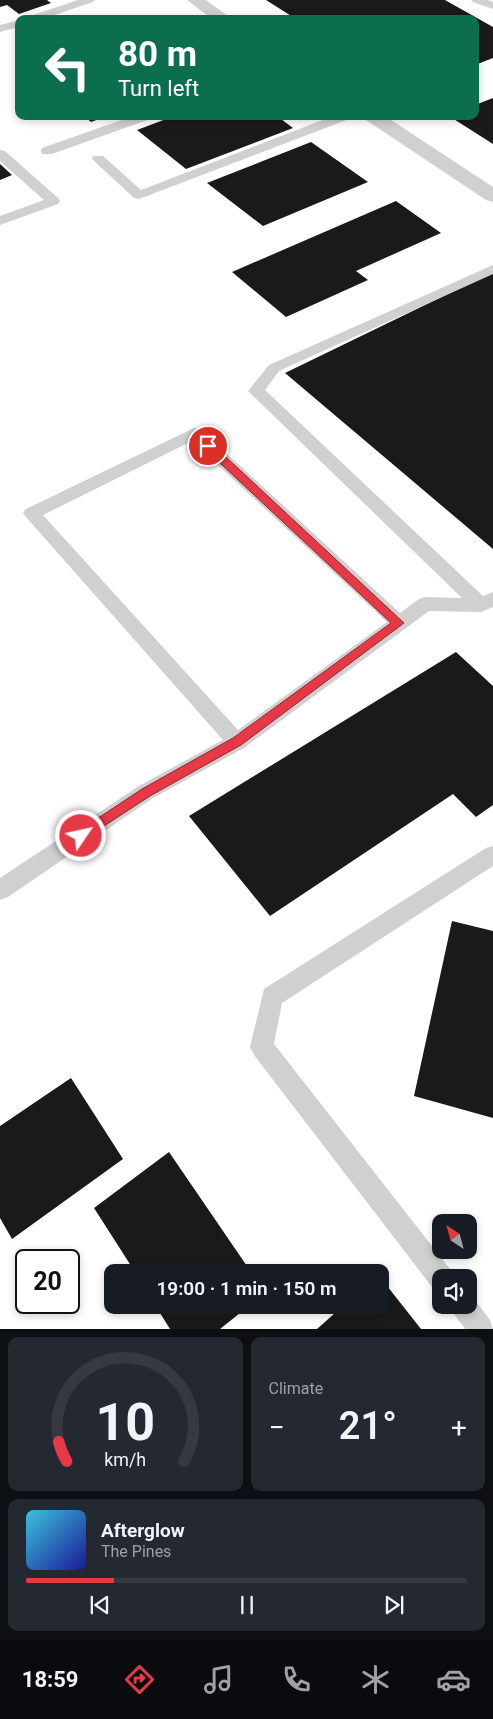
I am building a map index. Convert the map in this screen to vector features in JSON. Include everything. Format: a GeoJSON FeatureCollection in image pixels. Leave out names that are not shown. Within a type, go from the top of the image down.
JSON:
{"type":"FeatureCollection","features":[{"type":"Feature","properties":{"kind":"street"},"geometry":{"type":"LineString","coordinates":[[195,0],[218,15]]}},
{"type":"Feature","properties":{"kind":"street"},"geometry":{"type":"LineString","coordinates":[[378,120],[493,196]]}},
{"type":"Feature","properties":{"kind":"lane"},"geometry":{"type":"LineString","coordinates":[[44,15],[89,0]]}},
{"type":"Feature","properties":{"kind":"lane"},"geometry":{"type":"LineString","coordinates":[[478,0],[493,6]]}},
{"type":"Feature","properties":{"kind":"lane"},"geometry":{"type":"LineString","coordinates":[[0,29],[15,24]]}},
{"type":"Feature","properties":{"kind":"lane"},"geometry":{"type":"LineString","coordinates":[[47,151],[135,120]]}},
{"type":"Feature","properties":{"kind":"lane"},"geometry":{"type":"LineString","coordinates":[[98,159],[140,195],[335,120]]}},
{"type":"Feature","properties":{"kind":"lane"},"geometry":{"type":"LineString","coordinates":[[0,154],[53,201],[0,221]]}},
{"type":"Feature","properties":{"kind":"lane"},"geometry":{"type":"LineString","coordinates":[[487,602],[256,391],[274,368],[493,269]]}},
{"type":"Feature","properties":{"kind":"lane"},"geometry":{"type":"LineString","coordinates":[[237,742],[32,513],[194,433],[399,623]]}},
{"type":"Feature","properties":{"kind":"lane"},"geometry":{"type":"LineString","coordinates":[[0,890],[146,792],[237,742],[425,604],[487,602]]}},
{"type":"Feature","properties":{"kind":"lane"},"geometry":{"type":"LineString","coordinates":[[434,1269],[262,1047],[272,997],[493,855]]}},
{"type":"Feature","properties":{"kind":"lane"},"geometry":{"type":"LineString","coordinates":[[470,1314],[481,1329]]}},
{"type":"Feature","properties":{"kind":"building"},"geometry":{"type":"Polygon","coordinates":[[[0,0],[47,0],[51,3],[19,14],[7,5],[0,7],[0,0]]]}},
{"type":"Feature","properties":{"kind":"building"},"geometry":{"type":"Polygon","coordinates":[[[266,0],[445,0],[472,15],[290,15],[266,0]]]}},
{"type":"Feature","properties":{"kind":"building"},"geometry":{"type":"Polygon","coordinates":[[[479,19],[493,27],[493,58],[479,63],[479,19]]]}},
{"type":"Feature","properties":{"kind":"building"},"geometry":{"type":"Polygon","coordinates":[[[493,98],[493,144],[455,120],[479,120],[479,103],[493,98]]]}},
{"type":"Feature","properties":{"kind":"building"},"geometry":{"type":"Polygon","coordinates":[[[163,120],[282,120],[293,128],[186,169],[137,130],[163,120]]]}},
{"type":"Feature","properties":{"kind":"building"},"geometry":{"type":"Polygon","coordinates":[[[311,142],[368,182],[263,226],[207,183],[311,142]]]}},
{"type":"Feature","properties":{"kind":"building"},"geometry":{"type":"Polygon","coordinates":[[[0,164],[12,175],[0,180],[0,164]]]}},
{"type":"Feature","properties":{"kind":"building"},"geometry":{"type":"Polygon","coordinates":[[[396,201],[441,233],[356,271],[368,280],[286,317],[232,272],[396,201]]]}},
{"type":"Feature","properties":{"kind":"building"},"geometry":{"type":"Polygon","coordinates":[[[493,272],[493,549],[285,373],[493,272]]]}},
{"type":"Feature","properties":{"kind":"building"},"geometry":{"type":"Polygon","coordinates":[[[456,652],[493,686],[493,805],[476,817],[453,794],[270,916],[189,816],[456,652]]]}},
{"type":"Feature","properties":{"kind":"building"},"geometry":{"type":"Polygon","coordinates":[[[452,921],[493,931],[493,1118],[414,1096],[452,921]]]}},
{"type":"Feature","properties":{"kind":"building"},"geometry":{"type":"Polygon","coordinates":[[[71,1078],[123,1159],[12,1239],[0,1218],[0,1126],[71,1078]]]}},
{"type":"Feature","properties":{"kind":"building"},"geometry":{"type":"Polygon","coordinates":[[[169,1152],[246,1264],[130,1264],[94,1208],[169,1152]]]}},
{"type":"Feature","properties":{"kind":"building"},"geometry":{"type":"Polygon","coordinates":[[[389,1288],[421,1329],[317,1329],[334,1314],[389,1314],[389,1288]]]}},
{"type":"Feature","properties":{"kind":"building"},"geometry":{"type":"Polygon","coordinates":[[[161,1314],[239,1314],[220,1329],[170,1329],[161,1314]]]}},
{"type":"Feature","properties":{"kind":"route"},"geometry":{"type":"LineString","coordinates":[[81,836],[146,792],[237,742],[399,623],[208,446]]}}]}
